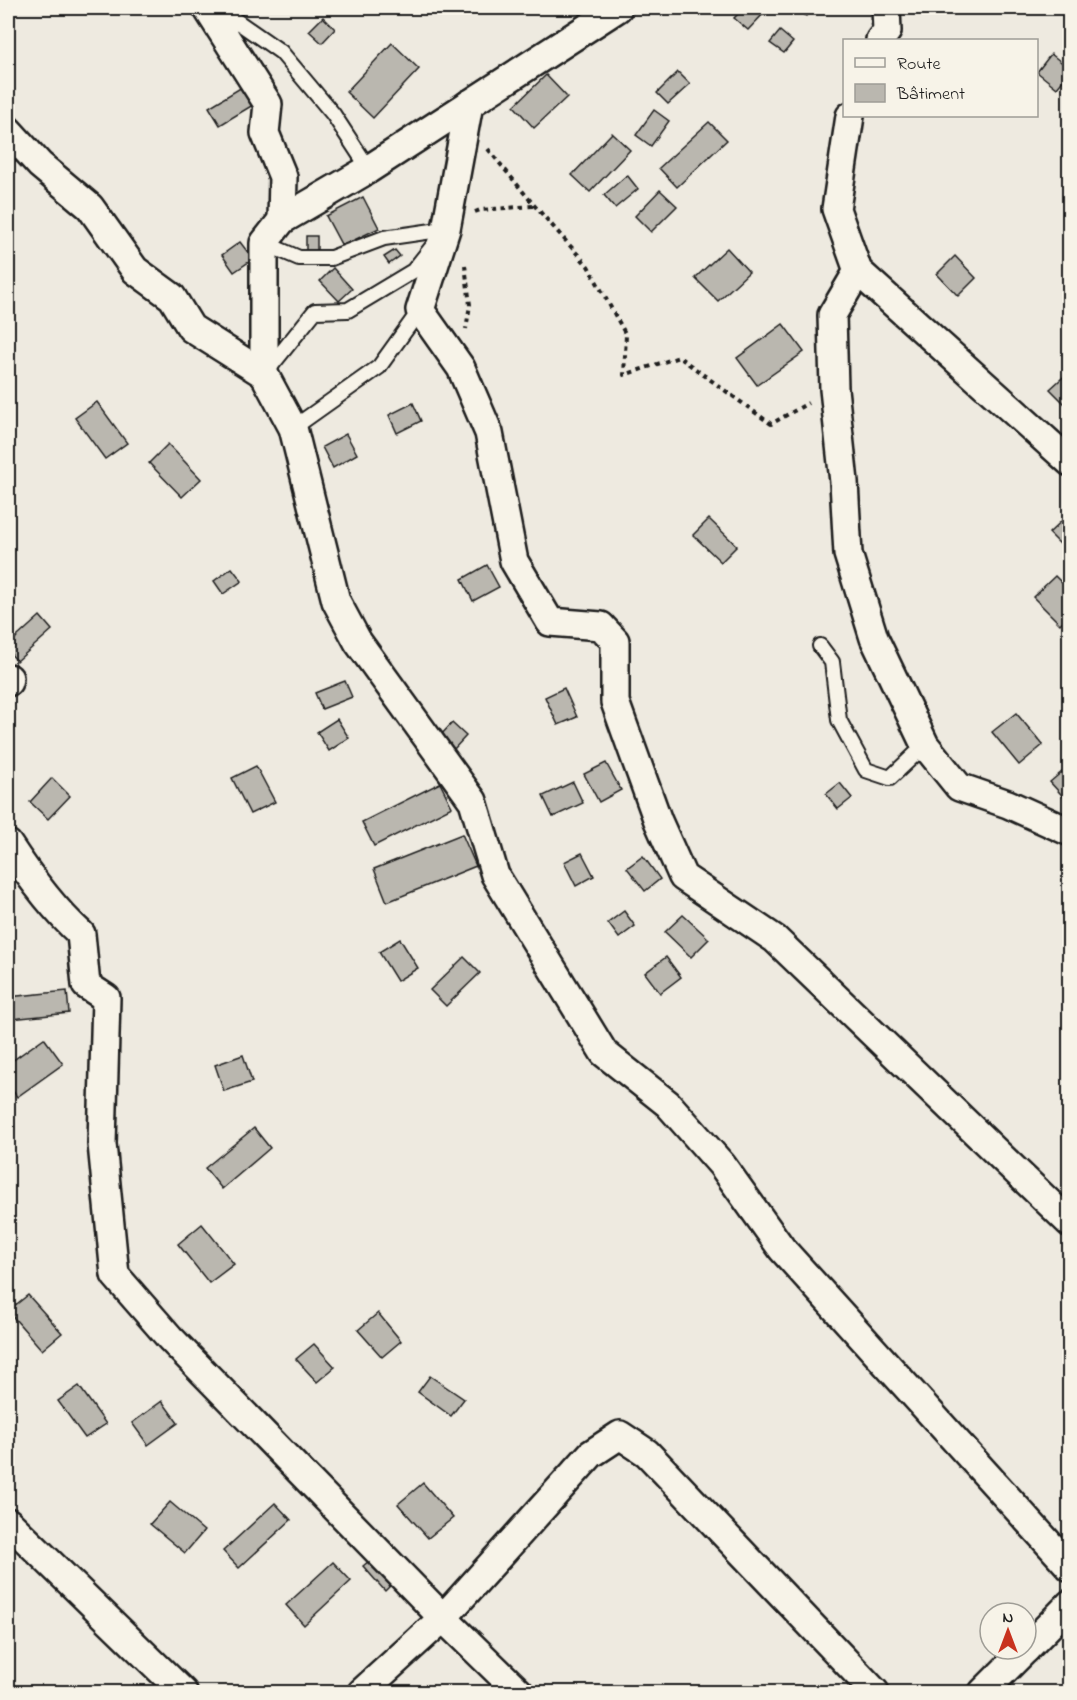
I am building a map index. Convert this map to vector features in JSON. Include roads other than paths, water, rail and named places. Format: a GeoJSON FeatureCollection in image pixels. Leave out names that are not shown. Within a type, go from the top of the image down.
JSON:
{"type":"FeatureCollection","features":[{"type":"Feature","properties":{"kind":"street"},"geometry":{"type":"LineString","coordinates":[[207,8],[268,104],[265,133],[283,177],[282,220]]}},
{"type":"Feature","properties":{"kind":"street"},"geometry":{"type":"LineString","coordinates":[[618,8],[369,169],[282,220],[264,243],[264,374],[293,428],[336,601],[358,642],[473,801],[495,875],[604,1053],[668,1104],[722,1165],[782,1249],[1070,1567]]}},
{"type":"Feature","properties":{"kind":"street"},"geometry":{"type":"LineString","coordinates":[[881,39],[887,31],[886,8]]}},
{"type":"Feature","properties":{"kind":"street"},"geometry":{"type":"LineString","coordinates":[[470,104],[446,229],[420,310],[461,368],[489,433],[514,561],[550,622],[601,626],[615,641],[615,702],[658,821],[683,877],[775,939],[1070,1223]]}},
{"type":"Feature","properties":{"kind":"street"},"geometry":{"type":"LineString","coordinates":[[850,117],[836,209],[858,272],[1070,462]]}},
{"type":"Feature","properties":{"kind":"street"},"geometry":{"type":"LineString","coordinates":[[8,130],[40,165],[90,207],[135,270],[172,297],[191,328],[264,374]]}},
{"type":"Feature","properties":{"kind":"street"},"geometry":{"type":"LineString","coordinates":[[858,272],[832,315],[834,389],[844,482],[848,554],[874,638],[925,745],[959,787],[1008,804],[1070,832]]}},
{"type":"Feature","properties":{"kind":"street"},"geometry":{"type":"LineString","coordinates":[[8,844],[27,873],[63,918],[81,934],[86,985],[106,998],[102,1144],[115,1275],[170,1338],[443,1618],[519,1692]]}},
{"type":"Feature","properties":{"kind":"street"},"geometry":{"type":"LineString","coordinates":[[362,1692],[443,1618],[591,1454],[620,1435],[647,1453],[875,1692]]}},
{"type":"Feature","properties":{"kind":"street"},"geometry":{"type":"LineString","coordinates":[[8,1522],[183,1692]]}},
{"type":"Feature","properties":{"kind":"street"},"geometry":{"type":"LineString","coordinates":[[1038,1637],[1070,1604]]}},
{"type":"Feature","properties":{"kind":"street"},"geometry":{"type":"LineString","coordinates":[[983,1692],[1014,1661]]}},
{"type":"Feature","properties":{"kind":"lane"},"geometry":{"type":"LineString","coordinates":[[218,8],[281,52],[333,114],[369,169]]}},
{"type":"Feature","properties":{"kind":"lane"},"geometry":{"type":"LineString","coordinates":[[264,243],[299,258],[331,258],[384,238],[446,229]]}},
{"type":"Feature","properties":{"kind":"lane"},"geometry":{"type":"LineString","coordinates":[[264,374],[315,311],[348,310],[413,272],[446,229]]}},
{"type":"Feature","properties":{"kind":"lane"},"geometry":{"type":"LineString","coordinates":[[293,428],[379,367],[420,310],[413,272]]}},
{"type":"Feature","properties":{"kind":"lane"},"geometry":{"type":"LineString","coordinates":[[820,646],[832,662],[839,720],[866,770],[890,778],[925,745]]}}]}
